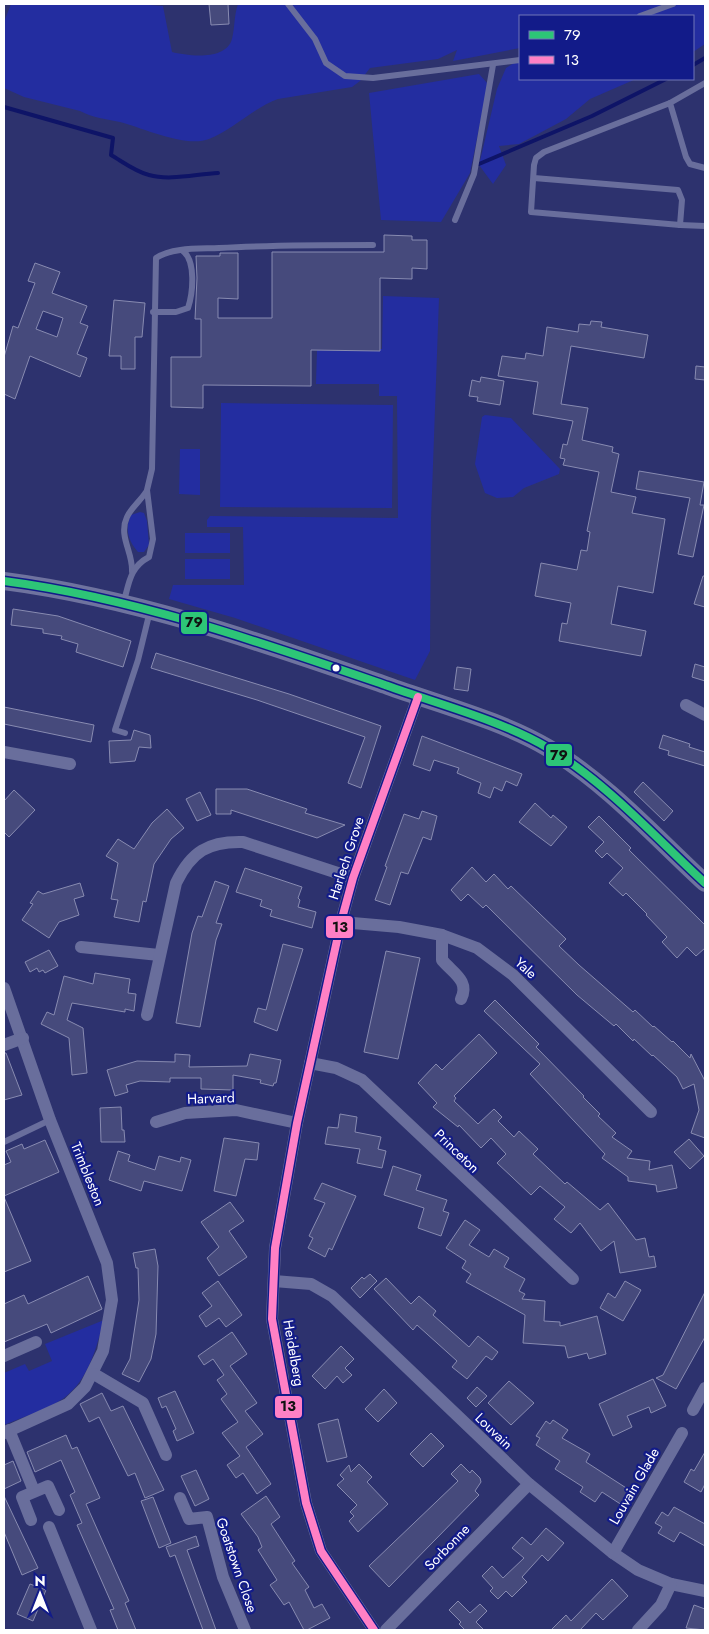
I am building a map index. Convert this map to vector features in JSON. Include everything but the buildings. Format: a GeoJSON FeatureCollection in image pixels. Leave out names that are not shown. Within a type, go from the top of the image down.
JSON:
{"type":"FeatureCollection","features":[{"type":"Feature","properties":{"kind":"street"},"geometry":{"type":"LineString","coordinates":[[4,581],[57,588],[124,602],[493,723],[547,748],[577,767],[604,789],[705,882]]}},
{"type":"Feature","properties":{"kind":"street","name":"Harlech Grove"},"geometry":{"type":"LineString","coordinates":[[310,1063],[341,922],[353,878],[418,697]]}},
{"type":"Feature","properties":{"kind":"street"},"geometry":{"type":"LineString","coordinates":[[686,705],[705,715]]}},
{"type":"Feature","properties":{"kind":"street"},"geometry":{"type":"LineString","coordinates":[[4,752],[70,764]]}},
{"type":"Feature","properties":{"kind":"street"},"geometry":{"type":"LineString","coordinates":[[147,1015],[176,883],[185,866],[194,855],[212,845],[243,842],[353,878]]}},
{"type":"Feature","properties":{"kind":"street","name":"Yale"},"geometry":{"type":"LineString","coordinates":[[341,922],[399,927],[442,935],[477,948],[513,975],[651,1112]]}},
{"type":"Feature","properties":{"kind":"street"},"geometry":{"type":"LineString","coordinates":[[442,935],[442,960],[463,981],[465,991],[461,999]]}},
{"type":"Feature","properties":{"kind":"street"},"geometry":{"type":"LineString","coordinates":[[81,947],[159,954]]}},
{"type":"Feature","properties":{"kind":"street","name":"Trimbleston"},"geometry":{"type":"LineString","coordinates":[[4,988],[50,1120],[107,1263],[112,1300],[104,1351],[94,1374],[85,1387],[68,1404],[7,1431],[34,1491]]}},
{"type":"Feature","properties":{"kind":"street"},"geometry":{"type":"LineString","coordinates":[[4,1045],[23,1038]]}},
{"type":"Feature","properties":{"kind":"street","name":"Heidelberg"},"geometry":{"type":"LineString","coordinates":[[310,1063],[297,1124],[276,1248],[272,1319],[306,1503],[321,1551],[374,1630]]}},
{"type":"Feature","properties":{"kind":"street","name":"Princeton"},"geometry":{"type":"LineString","coordinates":[[310,1063],[336,1068],[362,1080],[573,1279]]}},
{"type":"Feature","properties":{"kind":"street","name":"Harvard"},"geometry":{"type":"LineString","coordinates":[[156,1122],[185,1113],[236,1110],[297,1124]]}},
{"type":"Feature","properties":{"kind":"street","name":"Louvain"},"geometry":{"type":"LineString","coordinates":[[274,1281],[311,1284],[332,1296],[529,1484],[613,1553],[638,1570],[671,1584],[705,1591]]}},
{"type":"Feature","properties":{"kind":"street"},"geometry":{"type":"LineString","coordinates":[[4,1356],[36,1342]]}},
{"type":"Feature","properties":{"kind":"street"},"geometry":{"type":"LineString","coordinates":[[94,1374],[143,1404],[166,1455]]}},
{"type":"Feature","properties":{"kind":"street"},"geometry":{"type":"LineString","coordinates":[[693,1410],[705,1388]]}},
{"type":"Feature","properties":{"kind":"street","name":"Louvain Glade"},"geometry":{"type":"LineString","coordinates":[[613,1553],[682,1433]]}},
{"type":"Feature","properties":{"kind":"street","name":"Sorbonne"},"geometry":{"type":"LineString","coordinates":[[386,1630],[529,1484]]}},
{"type":"Feature","properties":{"kind":"street"},"geometry":{"type":"LineString","coordinates":[[31,1520],[22,1497],[48,1486],[59,1510]]}},
{"type":"Feature","properties":{"kind":"street","name":"Goatstown Close"},"geometry":{"type":"LineString","coordinates":[[180,1498],[189,1519],[208,1517],[224,1578],[245,1630]]}},
{"type":"Feature","properties":{"kind":"street"},"geometry":{"type":"LineString","coordinates":[[49,1527],[88,1629]]}},
{"type":"Feature","properties":{"kind":"street"},"geometry":{"type":"LineString","coordinates":[[638,1630],[661,1605],[671,1584]]}},
{"type":"Feature","properties":{"kind":"lane"},"geometry":{"type":"LineString","coordinates":[[288,4],[315,39],[326,63],[345,76],[373,78],[493,65],[519,60]]}},
{"type":"Feature","properties":{"kind":"lane"},"geometry":{"type":"LineString","coordinates":[[643,15],[673,4]]}},
{"type":"Feature","properties":{"kind":"lane"},"geometry":{"type":"LineString","coordinates":[[455,220],[474,174],[493,65]]}},
{"type":"Feature","properties":{"kind":"lane"},"geometry":{"type":"LineString","coordinates":[[705,83],[670,103],[544,152],[536,158],[531,212],[705,226]]}},
{"type":"Feature","properties":{"kind":"lane"},"geometry":{"type":"LineString","coordinates":[[670,103],[686,157],[690,164],[705,168]]}},
{"type":"Feature","properties":{"kind":"lane"},"geometry":{"type":"LineString","coordinates":[[534,178],[678,190],[682,200],[680,224]]}},
{"type":"Feature","properties":{"kind":"lane"},"geometry":{"type":"LineString","coordinates":[[132,572],[137,564],[149,557],[152,549],[152,526],[147,490],[152,469],[153,312],[156,258],[163,254],[183,251],[268,246],[373,245]]}},
{"type":"Feature","properties":{"kind":"lane"},"geometry":{"type":"LineString","coordinates":[[153,312],[176,312],[188,308],[191,263],[188,255],[183,251]]}},
{"type":"Feature","properties":{"kind":"lane"},"geometry":{"type":"LineString","coordinates":[[124,602],[132,572],[132,561],[124,538],[125,523],[127,515],[147,490]]}},
{"type":"Feature","properties":{"kind":"lane"},"geometry":{"type":"LineString","coordinates":[[125,733],[115,730],[138,660],[150,610]]}},
{"type":"Feature","properties":{"kind":"lane"},"geometry":{"type":"LineString","coordinates":[[4,1142],[50,1120]]}},
{"type":"Feature","properties":{"kind":"shaded area"},"geometry":{"type":"Polygon","coordinates":[[[11,4],[135,4],[163,6],[172,52],[187,55],[206,55],[215,54],[228,46],[232,39],[238,4],[705,4],[705,44],[694,51],[694,15],[519,15],[519,48],[453,61],[457,50],[438,59],[370,68],[360,81],[352,87],[278,99],[260,108],[218,135],[200,141],[189,141],[24,97],[4,88],[4,22],[11,4]]]}},
{"type":"Feature","properties":{"kind":"shaded area"},"geometry":{"type":"Polygon","coordinates":[[[519,60],[519,80],[634,80],[590,99],[566,119],[519,144],[499,146],[506,165],[493,184],[479,165],[497,89],[506,68],[519,60]]]}},
{"type":"Feature","properties":{"kind":"shaded area"},"geometry":{"type":"Polygon","coordinates":[[[479,74],[488,84],[470,173],[441,222],[381,220],[369,93],[479,74]]]}},
{"type":"Feature","properties":{"kind":"shaded area"},"geometry":{"type":"Polygon","coordinates":[[[383,296],[439,298],[431,520],[430,651],[415,680],[235,618],[169,599],[173,585],[244,585],[243,527],[207,527],[207,520],[210,516],[398,518],[397,396],[379,396],[379,384],[316,384],[317,350],[382,349],[383,296]]]}},
{"type":"Feature","properties":{"kind":"shaded area"},"geometry":{"type":"Polygon","coordinates":[[[221,403],[393,405],[392,508],[220,507],[221,403]]]}},
{"type":"Feature","properties":{"kind":"shaded area"},"geometry":{"type":"Polygon","coordinates":[[[485,415],[511,418],[560,469],[559,474],[524,488],[513,497],[497,498],[485,493],[475,464],[482,417],[485,415]]]}},
{"type":"Feature","properties":{"kind":"shaded area"},"geometry":{"type":"Polygon","coordinates":[[[180,449],[200,449],[200,495],[179,494],[180,449]]]}},
{"type":"Feature","properties":{"kind":"shaded area"},"geometry":{"type":"Polygon","coordinates":[[[140,512],[144,513],[147,521],[149,545],[144,552],[138,552],[128,535],[131,515],[140,512]]]}},
{"type":"Feature","properties":{"kind":"shaded area"},"geometry":{"type":"Polygon","coordinates":[[[185,533],[230,533],[230,553],[185,553],[185,533]]]}},
{"type":"Feature","properties":{"kind":"shaded area"},"geometry":{"type":"Polygon","coordinates":[[[185,559],[230,559],[230,579],[185,579],[185,559]]]}},
{"type":"Feature","properties":{"kind":"shaded area"},"geometry":{"type":"Polygon","coordinates":[[[104,1320],[86,1372],[73,1390],[50,1406],[4,1425],[4,1373],[25,1364],[29,1371],[52,1361],[45,1344],[104,1320]]]}},
{"type":"Feature","properties":{"kind":"waterway"},"geometry":{"type":"LineString","coordinates":[[694,64],[705,58]]}},
{"type":"Feature","properties":{"kind":"waterway"},"geometry":{"type":"LineString","coordinates":[[479,164],[592,116],[664,80]]}},
{"type":"Feature","properties":{"kind":"waterway"},"geometry":{"type":"LineString","coordinates":[[4,107],[113,138],[111,155],[144,174],[157,177],[183,177],[218,173]]}},
{"type":"Feature","properties":{"kind":"transit line","name":"79"},"geometry":{"type":"LineString","coordinates":[[4,581],[53,589],[150,610],[246,638],[511,729],[548,748],[590,777],[630,811],[705,883]]}},
{"type":"Feature","properties":{"kind":"transit line","name":"13"},"geometry":{"type":"LineString","coordinates":[[374,1630],[321,1551],[306,1503],[272,1319],[275,1248],[297,1123],[341,922],[353,878],[418,697]]}}]}
